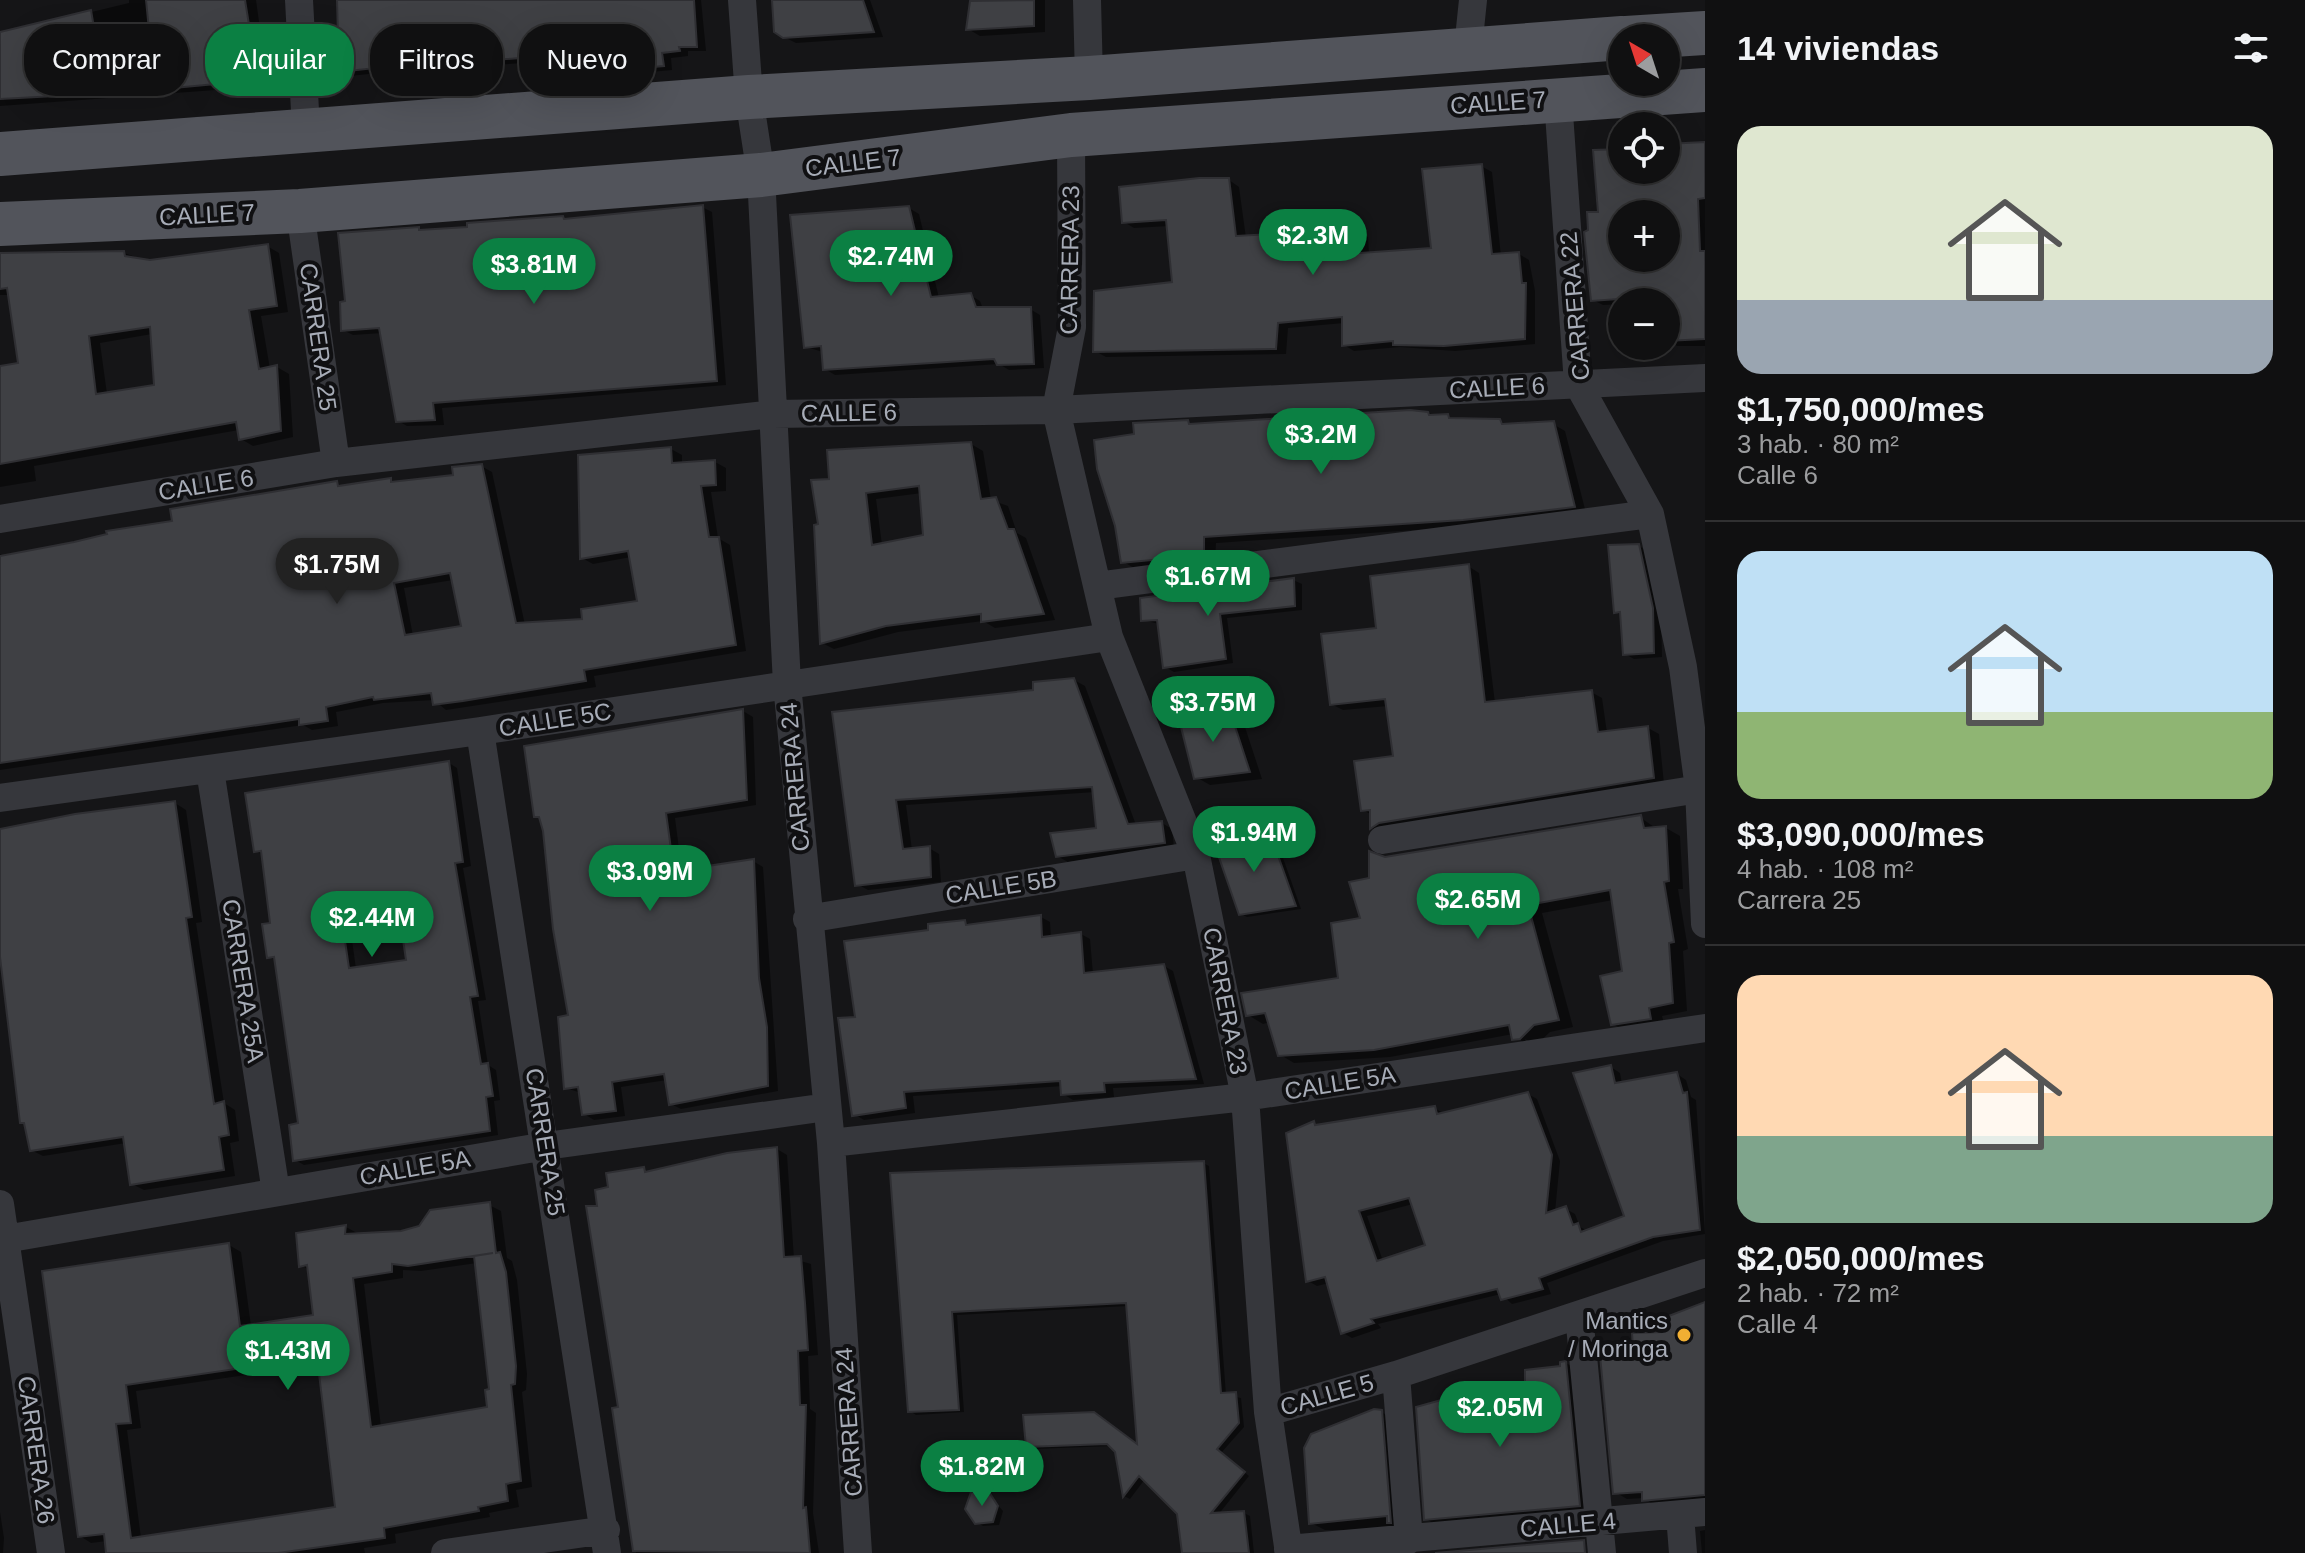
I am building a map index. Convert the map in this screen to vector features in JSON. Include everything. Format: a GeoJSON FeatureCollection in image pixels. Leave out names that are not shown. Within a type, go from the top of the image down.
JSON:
{"type":"FeatureCollection","features":[{"type":"Feature","properties":{"kind":"main road"},"geometry":{"type":"LineString","coordinates":[[1680,35],[1705,33]]}},
{"type":"Feature","properties":{"kind":"main road"},"geometry":{"type":"LineString","coordinates":[[0,154],[749,97],[1089,78],[1608,39]]}},
{"type":"Feature","properties":{"kind":"main road","name":"CALLE 7"},"geometry":{"type":"LineString","coordinates":[[0,224],[300,211],[761,175],[1071,135],[1705,90]]}},
{"type":"Feature","properties":{"kind":"street"},"geometry":{"type":"LineString","coordinates":[[299,0],[306,129]]}},
{"type":"Feature","properties":{"kind":"street","name":"CARRERA 24"},"geometry":{"type":"LineString","coordinates":[[742,0],[749,97],[761,175],[787,684],[807,919],[831,1143],[858,1553]]}},
{"type":"Feature","properties":{"kind":"street"},"geometry":{"type":"LineString","coordinates":[[1087,0],[1089,78]]}},
{"type":"Feature","properties":{"kind":"street"},"geometry":{"type":"LineString","coordinates":[[1468,48],[1473,0]]}},
{"type":"Feature","properties":{"kind":"street","name":"CARRERA 22"},"geometry":{"type":"LineString","coordinates":[[1558,99],[1578,384],[1650,514],[1683,667],[1699,789],[1705,924]]}},
{"type":"Feature","properties":{"kind":"street","name":"CARRERA 23"},"geometry":{"type":"LineString","coordinates":[[1071,135],[1072,327],[1056,410],[1109,637],[1196,855],[1245,1097],[1268,1412],[1289,1551]]}},
{"type":"Feature","properties":{"kind":"street","name":"CARRERA 25"},"geometry":{"type":"LineString","coordinates":[[300,211],[336,463]]}},
{"type":"Feature","properties":{"kind":"street","name":"CALLE 6"},"geometry":{"type":"LineString","coordinates":[[0,519],[336,463],[773,414],[1056,410],[1705,378]]}},
{"type":"Feature","properties":{"kind":"street"},"geometry":{"type":"LineString","coordinates":[[1097,586],[1650,514]]}},
{"type":"Feature","properties":{"kind":"street","name":"CALLE 5C"},"geometry":{"type":"LineString","coordinates":[[0,798],[480,731],[1109,637]]}},
{"type":"Feature","properties":{"kind":"street","name":"CARRERA 25"},"geometry":{"type":"LineString","coordinates":[[480,731],[607,1542]]}},
{"type":"Feature","properties":{"kind":"street","name":"CARRERA 25A"},"geometry":{"type":"LineString","coordinates":[[210,770],[276,1192]]}},
{"type":"Feature","properties":{"kind":"street"},"geometry":{"type":"LineString","coordinates":[[1382,840],[1699,789]]}},
{"type":"Feature","properties":{"kind":"street","name":"CALLE 5B"},"geometry":{"type":"LineString","coordinates":[[807,919],[1196,855]]}},
{"type":"Feature","properties":{"kind":"street","name":"CALLE 5A"},"geometry":{"type":"LineString","coordinates":[[831,1143],[1245,1097],[1705,1028]]}},
{"type":"Feature","properties":{"kind":"street","name":"CALLE 5A"},"geometry":{"type":"LineString","coordinates":[[5,1239],[546,1146],[827,1107]]}},
{"type":"Feature","properties":{"kind":"street","name":"CARRERA 26"},"geometry":{"type":"LineString","coordinates":[[0,1204],[5,1239],[9,1331],[51,1553]]}},
{"type":"Feature","properties":{"kind":"street","name":"CALLE 5"},"geometry":{"type":"LineString","coordinates":[[1268,1412],[1396,1375],[1705,1273]]}},
{"type":"Feature","properties":{"kind":"street"},"geometry":{"type":"LineString","coordinates":[[1579,1315],[1602,1553]]}},
{"type":"Feature","properties":{"kind":"street"},"geometry":{"type":"LineString","coordinates":[[1396,1375],[1409,1540]]}},
{"type":"Feature","properties":{"kind":"street"},"geometry":{"type":"LineString","coordinates":[[1683,1553],[1693,1514]]}},
{"type":"Feature","properties":{"kind":"street","name":"CALLE 4"},"geometry":{"type":"LineString","coordinates":[[1289,1551],[1693,1514]]}},
{"type":"Feature","properties":{"kind":"street"},"geometry":{"type":"LineString","coordinates":[[445,1553],[607,1542]]}},
{"type":"Feature","properties":{"kind":"building"},"geometry":{"type":"Polygon","coordinates":[[[146,0],[245,0],[249,24],[205,24],[205,85],[189,87],[189,24],[148,24],[146,0]]]}},
{"type":"Feature","properties":{"kind":"building"},"geometry":{"type":"Polygon","coordinates":[[[337,0],[694,0],[697,47],[679,47],[680,51],[662,53],[664,66],[655,67],[655,24],[519,24],[519,58],[503,59],[503,24],[370,24],[370,69],[354,70],[354,24],[338,24],[337,0]]]}},
{"type":"Feature","properties":{"kind":"building"},"geometry":{"type":"Polygon","coordinates":[[[772,0],[863,0],[874,32],[783,38],[774,32],[772,0]]]}},
{"type":"Feature","properties":{"kind":"building"},"geometry":{"type":"Polygon","coordinates":[[[1034,0],[1034,26],[966,30],[970,1],[1034,0]]]}},
{"type":"Feature","properties":{"kind":"building"},"geometry":{"type":"Polygon","coordinates":[[[91,10],[93,24],[33,24],[91,10]]]}},
{"type":"Feature","properties":{"kind":"building"},"geometry":{"type":"Polygon","coordinates":[[[24,26],[24,96],[56,96],[0,99],[0,32],[24,26]]]}},
{"type":"Feature","properties":{"kind":"building"},"geometry":{"type":"Polygon","coordinates":[[[1705,142],[1705,198],[1698,199],[1700,251],[1705,251],[1705,339],[1680,340],[1680,288],[1608,288],[1608,300],[1591,301],[1584,232],[1588,230],[1587,212],[1598,212],[1593,150],[1608,149],[1608,184],[1680,184],[1680,143],[1705,142]]]}},
{"type":"Feature","properties":{"kind":"building"},"geometry":{"type":"Polygon","coordinates":[[[1482,164],[1492,254],[1519,252],[1522,283],[1526,283],[1525,339],[1444,346],[1393,345],[1393,341],[1342,346],[1342,317],[1278,323],[1276,349],[1093,352],[1094,291],[1172,282],[1166,220],[1122,223],[1119,187],[1199,178],[1229,178],[1236,236],[1358,229],[1360,253],[1431,248],[1422,169],[1482,164]]]}},
{"type":"Feature","properties":{"kind":"building"},"geometry":{"type":"Polygon","coordinates":[[[703,205],[717,381],[433,403],[435,420],[396,422],[379,328],[341,331],[340,302],[345,301],[338,233],[467,227],[467,223],[563,216],[564,219],[703,205]]]}},
{"type":"Feature","properties":{"kind":"building"},"geometry":{"type":"Polygon","coordinates":[[[909,206],[931,297],[971,293],[976,307],[1031,307],[1034,364],[997,365],[994,359],[823,370],[821,346],[804,348],[790,215],[909,206]]]}},
{"type":"Feature","properties":{"kind":"building"},"geometry":{"type":"Polygon","coordinates":[[[268,244],[277,306],[249,310],[259,369],[277,365],[281,431],[239,440],[236,422],[0,464],[0,366],[18,363],[7,288],[0,289],[0,253],[124,251],[125,256],[150,260],[268,244]],[[150,327],[89,336],[96,394],[154,385],[150,327]]]}},
{"type":"Feature","properties":{"kind":"building"},"geometry":{"type":"Polygon","coordinates":[[[1410,410],[1428,412],[1429,415],[1448,414],[1449,418],[1500,419],[1502,424],[1554,421],[1575,507],[1463,520],[1204,537],[1204,555],[1121,563],[1115,526],[1097,469],[1094,440],[1134,434],[1133,423],[1188,420],[1189,424],[1410,410]]]}},
{"type":"Feature","properties":{"kind":"building"},"geometry":{"type":"Polygon","coordinates":[[[971,442],[981,499],[996,497],[1008,529],[1014,529],[1044,614],[981,622],[981,614],[886,626],[820,644],[814,525],[818,524],[811,480],[829,479],[827,450],[971,442]],[[919,486],[866,493],[872,545],[923,535],[919,486]]]}},
{"type":"Feature","properties":{"kind":"building"},"geometry":{"type":"Polygon","coordinates":[[[671,447],[672,463],[715,460],[716,485],[701,486],[709,537],[719,537],[736,645],[584,670],[586,681],[463,701],[433,705],[431,693],[374,700],[373,697],[326,707],[328,721],[299,725],[299,719],[0,763],[0,556],[74,542],[107,534],[106,531],[172,521],[170,509],[337,481],[338,486],[391,478],[391,482],[453,475],[452,467],[482,464],[516,623],[582,619],[581,609],[637,601],[628,551],[580,559],[578,455],[671,447]],[[450,573],[394,583],[405,635],[461,626],[450,573]]]}},
{"type":"Feature","properties":{"kind":"building"},"geometry":{"type":"Polygon","coordinates":[[[1639,544],[1653,608],[1654,653],[1623,655],[1620,612],[1614,613],[1608,545],[1639,544]]]}},
{"type":"Feature","properties":{"kind":"building"},"geometry":{"type":"Polygon","coordinates":[[[1469,564],[1485,702],[1592,690],[1598,732],[1648,726],[1654,778],[1379,823],[1370,829],[1370,810],[1361,811],[1354,761],[1393,756],[1385,699],[1330,705],[1321,634],[1376,628],[1370,576],[1469,564]]]}},
{"type":"Feature","properties":{"kind":"building"},"geometry":{"type":"Polygon","coordinates":[[[1294,578],[1295,606],[1220,614],[1226,659],[1163,668],[1157,620],[1141,621],[1140,598],[1294,578]]]}},
{"type":"Feature","properties":{"kind":"building"},"geometry":{"type":"Polygon","coordinates":[[[1074,678],[1128,824],[1162,821],[1165,843],[1056,857],[1050,833],[1096,828],[1092,787],[896,800],[903,849],[930,846],[931,877],[855,886],[832,712],[1033,690],[1033,682],[1074,678]]]}},
{"type":"Feature","properties":{"kind":"building"},"geometry":{"type":"Polygon","coordinates":[[[1229,708],[1250,772],[1194,779],[1178,715],[1229,708]]]}},
{"type":"Feature","properties":{"kind":"building"},"geometry":{"type":"Polygon","coordinates":[[[743,709],[747,800],[666,813],[674,871],[754,859],[759,978],[767,1027],[768,1086],[669,1105],[664,1074],[612,1082],[616,1111],[582,1115],[578,1087],[564,1089],[558,1017],[568,1015],[553,929],[543,831],[539,817],[534,817],[524,746],[743,709]]]}},
{"type":"Feature","properties":{"kind":"building"},"geometry":{"type":"Polygon","coordinates":[[[449,761],[463,862],[455,863],[478,996],[470,997],[481,1064],[488,1063],[493,1096],[486,1097],[490,1131],[293,1161],[289,1125],[298,1123],[274,957],[267,958],[262,924],[270,923],[261,851],[254,852],[245,793],[449,761]],[[398,905],[341,914],[349,968],[406,960],[398,905]]]}},
{"type":"Feature","properties":{"kind":"building"},"geometry":{"type":"Polygon","coordinates":[[[175,801],[192,917],[186,918],[214,1104],[224,1101],[229,1135],[219,1137],[224,1170],[130,1185],[123,1137],[30,1151],[24,1123],[20,1123],[0,957],[0,829],[75,814],[175,801]]]}},
{"type":"Feature","properties":{"kind":"building"},"geometry":{"type":"Polygon","coordinates":[[[1641,815],[1644,828],[1666,826],[1669,881],[1664,882],[1674,942],[1669,943],[1673,1003],[1649,1008],[1651,1019],[1611,1025],[1600,976],[1622,971],[1610,890],[1528,905],[1559,1020],[1534,1025],[1520,1039],[1512,1040],[1509,1025],[1374,1050],[1278,1056],[1265,1013],[1246,1016],[1241,993],[1338,978],[1331,923],[1360,918],[1349,882],[1369,878],[1369,851],[1385,857],[1641,815]]]}},
{"type":"Feature","properties":{"kind":"building"},"geometry":{"type":"Polygon","coordinates":[[[1270,833],[1296,906],[1239,915],[1213,840],[1270,833]]]}},
{"type":"Feature","properties":{"kind":"building"},"geometry":{"type":"Polygon","coordinates":[[[1041,915],[1042,937],[1081,932],[1084,973],[1164,964],[1196,1079],[1104,1083],[1105,1092],[1061,1095],[1060,1081],[904,1092],[906,1108],[852,1116],[838,1018],[855,1017],[844,941],[928,930],[928,924],[965,920],[966,925],[1041,915]]]}},
{"type":"Feature","properties":{"kind":"building"},"geometry":{"type":"Polygon","coordinates":[[[1611,1065],[1615,1083],[1677,1072],[1683,1093],[1687,1092],[1700,1230],[1653,1237],[1539,1278],[1543,1289],[1501,1300],[1497,1289],[1371,1319],[1374,1323],[1341,1334],[1325,1277],[1306,1282],[1286,1133],[1314,1121],[1315,1125],[1435,1106],[1437,1114],[1528,1092],[1552,1155],[1546,1213],[1566,1206],[1573,1225],[1578,1223],[1581,1232],[1624,1216],[1573,1073],[1611,1065]],[[1409,1198],[1359,1211],[1377,1261],[1425,1245],[1409,1198]]]}},
{"type":"Feature","properties":{"kind":"building"},"geometry":{"type":"Polygon","coordinates":[[[777,1147],[784,1257],[801,1256],[805,1303],[808,1350],[798,1351],[800,1405],[806,1405],[803,1508],[806,1507],[810,1553],[633,1551],[612,1408],[618,1407],[586,1206],[597,1206],[595,1190],[608,1187],[606,1173],[644,1167],[645,1172],[727,1153],[777,1147]]]}},
{"type":"Feature","properties":{"kind":"building"},"geometry":{"type":"Polygon","coordinates":[[[1204,1161],[1221,1393],[1236,1392],[1239,1423],[1217,1449],[1245,1472],[1211,1513],[1244,1511],[1249,1553],[1182,1553],[1177,1514],[1139,1476],[1123,1497],[1115,1452],[1107,1444],[1026,1447],[1023,1415],[1094,1412],[1137,1444],[1126,1303],[952,1312],[959,1410],[908,1412],[890,1173],[1204,1161]]]}},
{"type":"Feature","properties":{"kind":"building"},"geometry":{"type":"Polygon","coordinates":[[[490,1202],[496,1253],[500,1252],[506,1272],[516,1366],[515,1384],[511,1385],[521,1481],[506,1484],[508,1501],[478,1507],[479,1511],[384,1528],[385,1538],[278,1553],[106,1553],[104,1534],[78,1537],[42,1271],[229,1243],[240,1326],[313,1315],[307,1265],[299,1267],[296,1233],[346,1225],[345,1234],[401,1231],[419,1226],[430,1210],[490,1202]],[[493,1253],[408,1266],[392,1264],[392,1272],[353,1278],[371,1427],[487,1407],[485,1390],[489,1389],[474,1256],[493,1253]],[[317,1357],[126,1385],[131,1423],[116,1424],[131,1538],[335,1507],[317,1357]]]}},
{"type":"Feature","properties":{"kind":"building"},"geometry":{"type":"Polygon","coordinates":[[[1705,1302],[1705,1495],[1642,1501],[1642,1492],[1613,1494],[1600,1355],[1606,1354],[1606,1350],[1633,1347],[1632,1333],[1662,1332],[1661,1319],[1705,1302]]]}},
{"type":"Feature","properties":{"kind":"building"},"geometry":{"type":"Polygon","coordinates":[[[1566,1361],[1580,1506],[1424,1520],[1416,1407],[1481,1389],[1480,1386],[1525,1383],[1525,1370],[1560,1366],[1560,1362],[1566,1361]]]}},
{"type":"Feature","properties":{"kind":"building"},"geometry":{"type":"Polygon","coordinates":[[[1374,1409],[1382,1410],[1391,1523],[1387,1523],[1387,1516],[1309,1524],[1304,1448],[1311,1434],[1374,1409]]]}},
{"type":"Feature","properties":{"kind":"building"},"geometry":{"type":"Polygon","coordinates":[[[971,1492],[989,1492],[998,1506],[993,1522],[975,1524],[965,1509],[971,1492]]]}},
{"type":"Feature","properties":{"kind":"building"},"geometry":{"type":"Polygon","coordinates":[[[1584,1540],[1585,1553],[1435,1553],[1584,1540]]]}},
{"type":"Feature","properties":{"kind":"place","name":"Mantics / Moringa"},"geometry":{"type":"Point","coordinates":[1684,1335]}}]}
